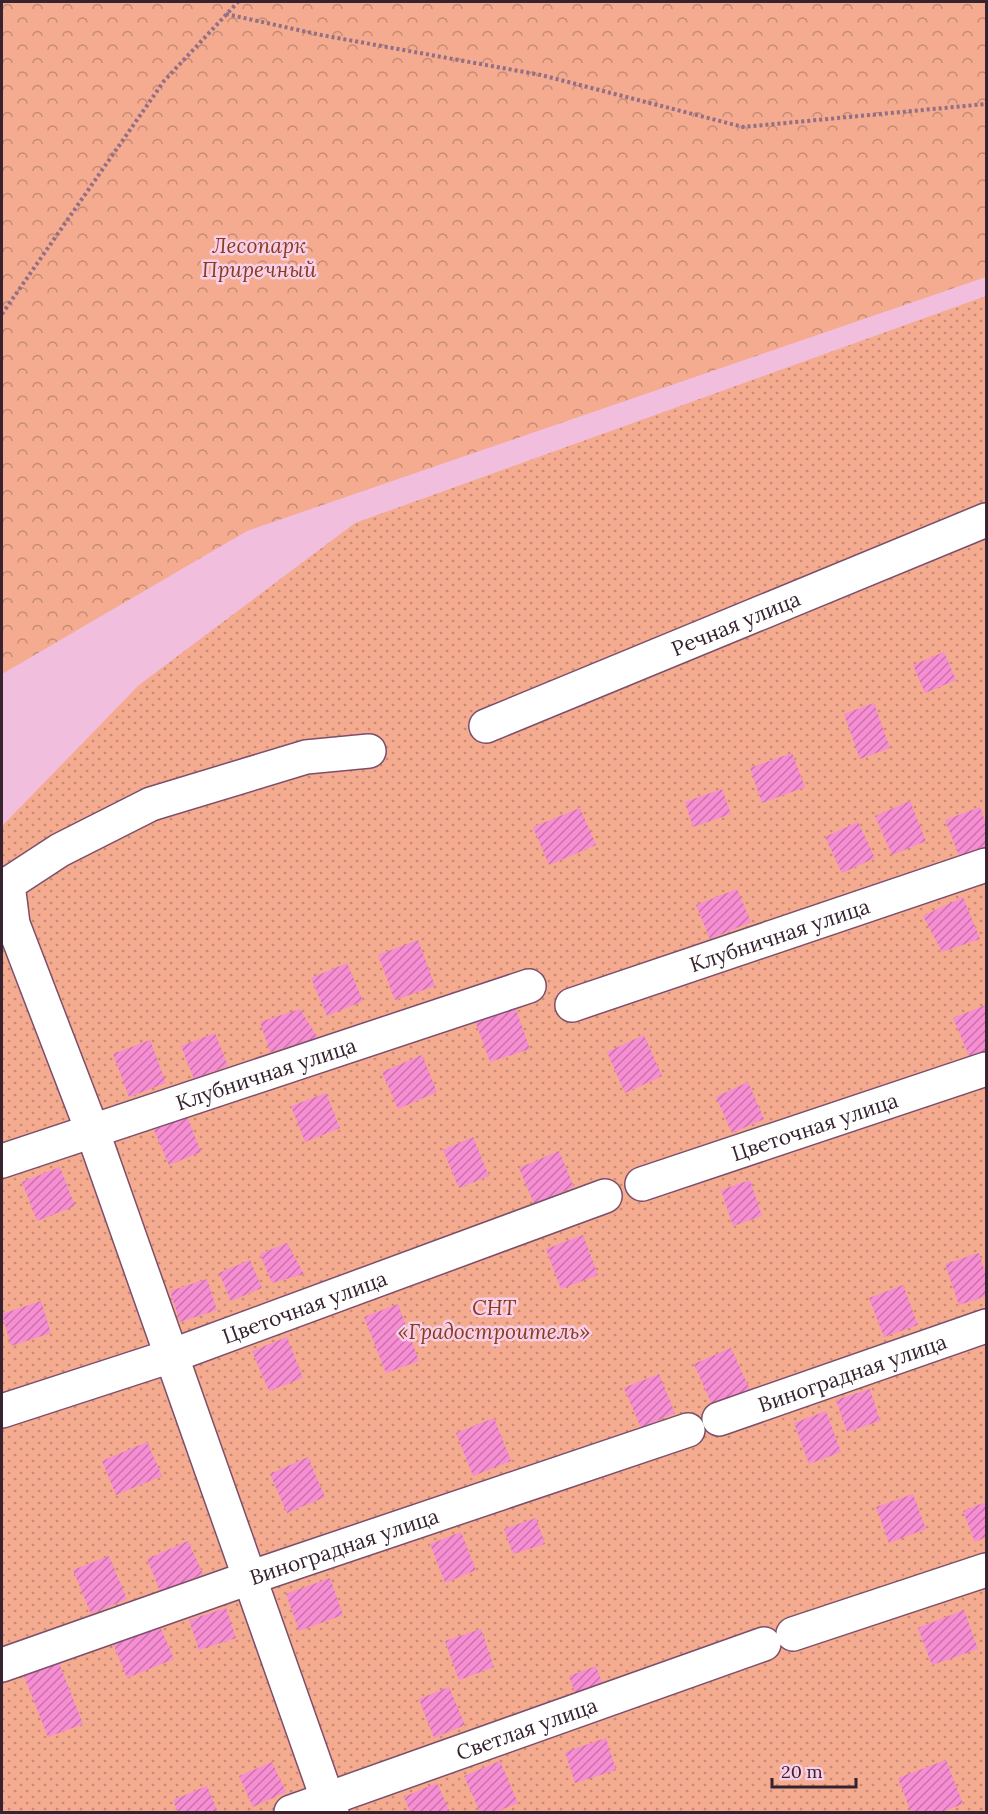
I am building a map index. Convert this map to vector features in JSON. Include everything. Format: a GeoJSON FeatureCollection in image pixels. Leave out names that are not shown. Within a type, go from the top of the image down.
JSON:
{"type":"FeatureCollection","features":[{"type":"Feature","properties":{"kind":"street","name":"Речная улица"},"geometry":{"type":"LineString","coordinates":[[486,726],[987,520]]}},
{"type":"Feature","properties":{"kind":"street"},"geometry":{"type":"LineString","coordinates":[[330,1806],[92,1130],[13,924],[8,884],[60,850],[151,804],[306,757],[369,751]]}},
{"type":"Feature","properties":{"kind":"street","name":"Клубничная улица"},"geometry":{"type":"LineString","coordinates":[[572,1005],[987,865]]}},
{"type":"Feature","properties":{"kind":"street","name":"Клубничная улица"},"geometry":{"type":"LineString","coordinates":[[2,1161],[529,986]]}},
{"type":"Feature","properties":{"kind":"street","name":"Цветочная улица"},"geometry":{"type":"LineString","coordinates":[[642,1184],[987,1069]]}},
{"type":"Feature","properties":{"kind":"street","name":"Цветочная улица"},"geometry":{"type":"LineString","coordinates":[[2,1411],[171,1356],[605,1196]]}},
{"type":"Feature","properties":{"kind":"street","name":"Виноградная улица"},"geometry":{"type":"LineString","coordinates":[[718,1419],[987,1326]]}},
{"type":"Feature","properties":{"kind":"street","name":"Виноградная улица"},"geometry":{"type":"LineString","coordinates":[[2,1665],[249,1578],[688,1430]]}},
{"type":"Feature","properties":{"kind":"street","name":"Светлая улица"},"geometry":{"type":"LineString","coordinates":[[291,1812],[330,1806],[778,1639],[987,1570]]}},
{"type":"Feature","properties":{"kind":"path"},"geometry":{"type":"LineString","coordinates":[[2,314],[164,81],[238,2]]}},
{"type":"Feature","properties":{"kind":"path"},"geometry":{"type":"LineString","coordinates":[[226,14],[321,35],[541,75],[743,127],[987,104]]}},
{"type":"Feature","properties":{"kind":"green space","name":"Лесопарк Приречный"},"geometry":{"type":"Polygon","coordinates":[[[2,2],[986,2],[986,277],[247,531],[2,674],[2,2]]]}},
{"type":"Feature","properties":{"kind":"green space","name":"СНТ «Градостроитель»"},"geometry":{"type":"Polygon","coordinates":[[[986,296],[986,1812],[2,1812],[2,826],[139,685],[355,523],[986,296]]]}},
{"type":"Feature","properties":{"kind":"building"},"geometry":{"type":"Polygon","coordinates":[[[944,652],[956,680],[925,693],[913,665],[944,652]]]}},
{"type":"Feature","properties":{"kind":"building"},"geometry":{"type":"Polygon","coordinates":[[[874,703],[890,748],[860,759],[844,714],[874,703]]]}},
{"type":"Feature","properties":{"kind":"building"},"geometry":{"type":"Polygon","coordinates":[[[792,753],[805,787],[762,803],[750,768],[792,753]]]}},
{"type":"Feature","properties":{"kind":"building"},"geometry":{"type":"Polygon","coordinates":[[[722,789],[731,814],[693,827],[685,802],[722,789]]]}},
{"type":"Feature","properties":{"kind":"building"},"geometry":{"type":"Polygon","coordinates":[[[910,801],[926,841],[892,855],[875,816],[910,801]]]}},
{"type":"Feature","properties":{"kind":"building"},"geometry":{"type":"Polygon","coordinates":[[[980,807],[986,824],[986,848],[960,858],[945,820],[980,807]]]}},
{"type":"Feature","properties":{"kind":"building"},"geometry":{"type":"Polygon","coordinates":[[[580,808],[596,845],[549,865],[533,827],[580,808]]]}},
{"type":"Feature","properties":{"kind":"building"},"geometry":{"type":"Polygon","coordinates":[[[858,822],[875,858],[842,873],[825,837],[858,822]]]}},
{"type":"Feature","properties":{"kind":"building"},"geometry":{"type":"Polygon","coordinates":[[[737,889],[751,922],[710,939],[696,905],[737,889]]]}},
{"type":"Feature","properties":{"kind":"building"},"geometry":{"type":"Polygon","coordinates":[[[963,897],[980,939],[942,952],[923,916],[963,897]]]}},
{"type":"Feature","properties":{"kind":"building"},"geometry":{"type":"Polygon","coordinates":[[[418,940],[435,986],[395,1000],[378,955],[418,940]]]}},
{"type":"Feature","properties":{"kind":"building"},"geometry":{"type":"Polygon","coordinates":[[[347,963],[363,1001],[327,1016],[311,978],[347,963]]]}},
{"type":"Feature","properties":{"kind":"building"},"geometry":{"type":"Polygon","coordinates":[[[514,1004],[530,1049],[490,1062],[474,1018],[514,1004]]]}},
{"type":"Feature","properties":{"kind":"building"},"geometry":{"type":"Polygon","coordinates":[[[986,1005],[986,1052],[970,1058],[953,1018],[986,1005]]]}},
{"type":"Feature","properties":{"kind":"building"},"geometry":{"type":"Polygon","coordinates":[[[300,1009],[318,1038],[270,1052],[260,1022],[300,1009]]]}},
{"type":"Feature","properties":{"kind":"building"},"geometry":{"type":"Polygon","coordinates":[[[215,1033],[228,1066],[194,1079],[181,1046],[215,1033]]]}},
{"type":"Feature","properties":{"kind":"building"},"geometry":{"type":"Polygon","coordinates":[[[644,1035],[662,1076],[625,1093],[607,1052],[644,1035]]]}},
{"type":"Feature","properties":{"kind":"building"},"geometry":{"type":"Polygon","coordinates":[[[150,1040],[166,1083],[129,1097],[113,1054],[150,1040]]]}},
{"type":"Feature","properties":{"kind":"building"},"geometry":{"type":"Polygon","coordinates":[[[422,1055],[437,1092],[398,1109],[382,1072],[422,1055]]]}},
{"type":"Feature","properties":{"kind":"building"},"geometry":{"type":"Polygon","coordinates":[[[748,1082],[764,1119],[732,1133],[716,1097],[748,1082]]]}},
{"type":"Feature","properties":{"kind":"building"},"geometry":{"type":"Polygon","coordinates":[[[326,1093],[340,1128],[305,1142],[291,1106],[326,1093]]]}},
{"type":"Feature","properties":{"kind":"building"},"geometry":{"type":"Polygon","coordinates":[[[187,1116],[201,1152],[169,1165],[154,1130],[187,1116]]]}},
{"type":"Feature","properties":{"kind":"building"},"geometry":{"type":"Polygon","coordinates":[[[473,1137],[489,1176],[459,1188],[443,1150],[473,1137]]]}},
{"type":"Feature","properties":{"kind":"building"},"geometry":{"type":"Polygon","coordinates":[[[559,1151],[574,1187],[534,1204],[519,1168],[559,1151]]]}},
{"type":"Feature","properties":{"kind":"building"},"geometry":{"type":"Polygon","coordinates":[[[60,1167],[75,1206],[37,1221],[22,1182],[60,1167]]]}},
{"type":"Feature","properties":{"kind":"building"},"geometry":{"type":"Polygon","coordinates":[[[750,1180],[762,1216],[733,1226],[721,1190],[750,1180]]]}},
{"type":"Feature","properties":{"kind":"building"},"geometry":{"type":"Polygon","coordinates":[[[583,1235],[598,1275],[561,1289],[546,1249],[583,1235]]]}},
{"type":"Feature","properties":{"kind":"building"},"geometry":{"type":"Polygon","coordinates":[[[287,1243],[304,1274],[272,1283],[260,1254],[287,1243]]]}},
{"type":"Feature","properties":{"kind":"building"},"geometry":{"type":"Polygon","coordinates":[[[979,1253],[986,1275],[986,1296],[959,1305],[945,1264],[979,1253]]]}},
{"type":"Feature","properties":{"kind":"building"},"geometry":{"type":"Polygon","coordinates":[[[250,1260],[262,1288],[231,1301],[219,1273],[250,1260]]]}},
{"type":"Feature","properties":{"kind":"building"},"geometry":{"type":"Polygon","coordinates":[[[207,1279],[217,1310],[180,1322],[170,1291],[207,1279]]]}},
{"type":"Feature","properties":{"kind":"building"},"geometry":{"type":"Polygon","coordinates":[[[903,1285],[918,1325],[884,1337],[869,1298],[903,1285]]]}},
{"type":"Feature","properties":{"kind":"building"},"geometry":{"type":"Polygon","coordinates":[[[41,1301],[51,1333],[11,1346],[2,1314],[41,1301]]]}},
{"type":"Feature","properties":{"kind":"building"},"geometry":{"type":"Polygon","coordinates":[[[398,1304],[419,1361],[386,1373],[364,1317],[398,1304]]]}},
{"type":"Feature","properties":{"kind":"building"},"geometry":{"type":"Polygon","coordinates":[[[287,1337],[303,1378],[269,1391],[252,1351],[287,1337]]]}},
{"type":"Feature","properties":{"kind":"building"},"geometry":{"type":"Polygon","coordinates":[[[731,1348],[750,1390],[713,1407],[694,1364],[731,1348]]]}},
{"type":"Feature","properties":{"kind":"building"},"geometry":{"type":"Polygon","coordinates":[[[659,1374],[675,1413],[641,1428],[624,1388],[659,1374]]]}},
{"type":"Feature","properties":{"kind":"building"},"geometry":{"type":"Polygon","coordinates":[[[870,1389],[880,1421],[847,1432],[836,1400],[870,1389]]]}},
{"type":"Feature","properties":{"kind":"building"},"geometry":{"type":"Polygon","coordinates":[[[826,1411],[841,1452],[809,1464],[794,1423],[826,1411]]]}},
{"type":"Feature","properties":{"kind":"building"},"geometry":{"type":"Polygon","coordinates":[[[494,1418],[511,1461],[473,1476],[456,1433],[494,1418]]]}},
{"type":"Feature","properties":{"kind":"building"},"geometry":{"type":"Polygon","coordinates":[[[147,1442],[162,1476],[116,1495],[102,1461],[147,1442]]]}},
{"type":"Feature","properties":{"kind":"building"},"geometry":{"type":"Polygon","coordinates":[[[308,1457],[325,1497],[287,1513],[270,1474],[308,1457]]]}},
{"type":"Feature","properties":{"kind":"building"},"geometry":{"type":"Polygon","coordinates":[[[913,1494],[926,1529],[889,1543],[876,1507],[913,1494]]]}},
{"type":"Feature","properties":{"kind":"building"},"geometry":{"type":"Polygon","coordinates":[[[986,1502],[986,1537],[975,1542],[963,1511],[986,1502]]]}},
{"type":"Feature","properties":{"kind":"building"},"geometry":{"type":"Polygon","coordinates":[[[536,1518],[545,1544],[513,1554],[504,1529],[536,1518]]]}},
{"type":"Feature","properties":{"kind":"building"},"geometry":{"type":"Polygon","coordinates":[[[461,1532],[476,1570],[445,1583],[430,1544],[461,1532]]]}},
{"type":"Feature","properties":{"kind":"building"},"geometry":{"type":"Polygon","coordinates":[[[188,1541],[203,1574],[161,1593],[147,1559],[188,1541]]]}},
{"type":"Feature","properties":{"kind":"building"},"geometry":{"type":"Polygon","coordinates":[[[109,1556],[127,1599],[91,1614],[73,1570],[109,1556]]]}},
{"type":"Feature","properties":{"kind":"building"},"geometry":{"type":"Polygon","coordinates":[[[330,1578],[343,1615],[299,1631],[286,1594],[330,1578]]]}},
{"type":"Feature","properties":{"kind":"building"},"geometry":{"type":"Polygon","coordinates":[[[226,1608],[236,1638],[199,1650],[189,1620],[226,1608]]]}},
{"type":"Feature","properties":{"kind":"building"},"geometry":{"type":"Polygon","coordinates":[[[964,1610],[978,1649],[932,1665],[918,1628],[964,1610]]]}},
{"type":"Feature","properties":{"kind":"building"},"geometry":{"type":"Polygon","coordinates":[[[159,1624],[174,1659],[127,1678],[113,1643],[159,1624]]]}},
{"type":"Feature","properties":{"kind":"building"},"geometry":{"type":"Polygon","coordinates":[[[481,1629],[494,1667],[459,1680],[445,1641],[481,1629]]]}},
{"type":"Feature","properties":{"kind":"building"},"geometry":{"type":"Polygon","coordinates":[[[59,1663],[83,1724],[48,1737],[24,1676],[59,1663]]]}},
{"type":"Feature","properties":{"kind":"building"},"geometry":{"type":"Polygon","coordinates":[[[596,1666],[606,1694],[579,1704],[569,1676],[596,1666]]]}},
{"type":"Feature","properties":{"kind":"building"},"geometry":{"type":"Polygon","coordinates":[[[449,1687],[465,1725],[434,1738],[419,1699],[449,1687]]]}},
{"type":"Feature","properties":{"kind":"building"},"geometry":{"type":"Polygon","coordinates":[[[606,1738],[616,1770],[575,1783],[565,1752],[606,1738]]]}},
{"type":"Feature","properties":{"kind":"building"},"geometry":{"type":"Polygon","coordinates":[[[946,1760],[963,1804],[941,1812],[911,1812],[898,1778],[946,1760]]]}},
{"type":"Feature","properties":{"kind":"building"},"geometry":{"type":"Polygon","coordinates":[[[500,1761],[518,1803],[496,1812],[480,1812],[464,1776],[500,1761]]]}},
{"type":"Feature","properties":{"kind":"building"},"geometry":{"type":"Polygon","coordinates":[[[272,1762],[286,1792],[253,1807],[239,1776],[272,1762]]]}},
{"type":"Feature","properties":{"kind":"building"},"geometry":{"type":"Polygon","coordinates":[[[437,1783],[450,1812],[410,1812],[404,1797],[437,1783]]]}},
{"type":"Feature","properties":{"kind":"building"},"geometry":{"type":"Polygon","coordinates":[[[207,1786],[218,1812],[178,1812],[173,1800],[207,1786]]]}}]}
